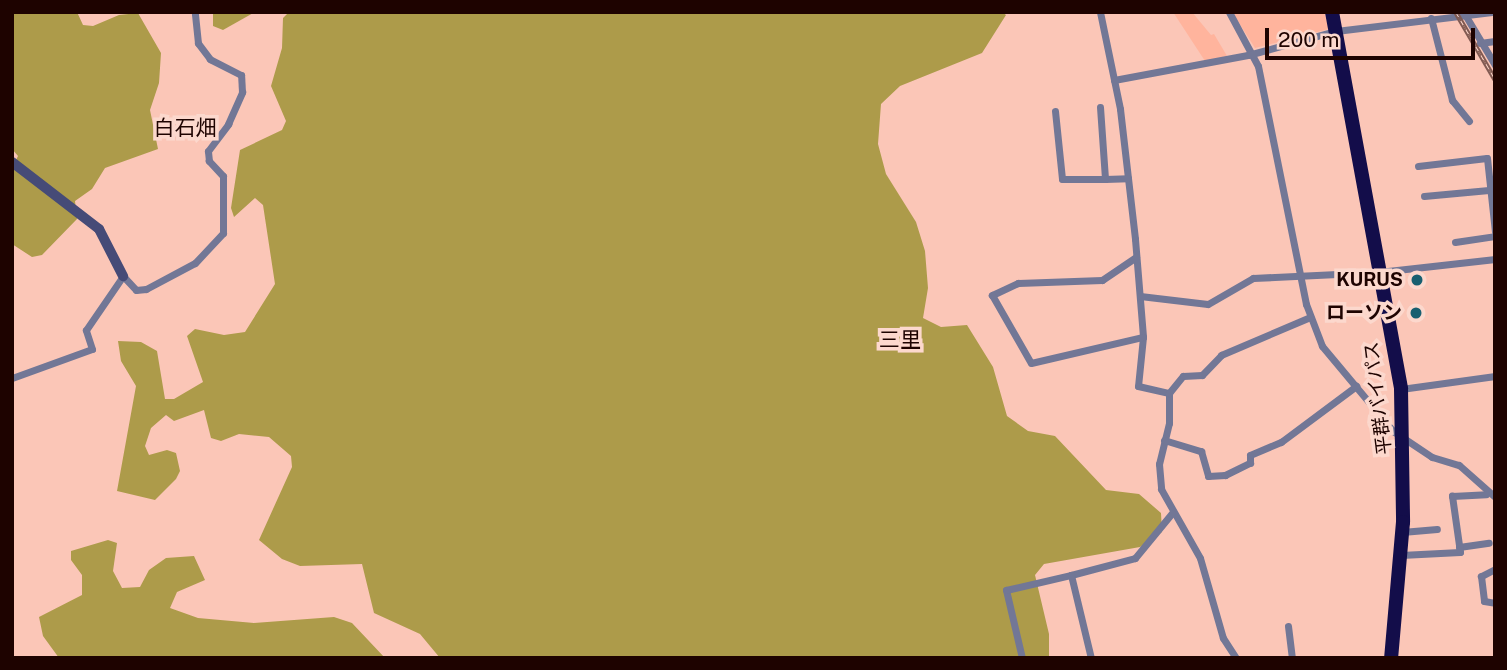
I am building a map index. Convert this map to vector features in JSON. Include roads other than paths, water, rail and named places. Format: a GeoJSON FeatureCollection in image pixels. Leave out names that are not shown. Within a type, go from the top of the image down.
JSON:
{"type":"FeatureCollection","features":[{"type":"Feature","properties":{"kind":"highway","name":"平群バイパス"},"geometry":{"type":"LineString","coordinates":[[1332,12],[1401,389],[1404,441],[1402,532],[1391,658]]}},
{"type":"Feature","properties":{"kind":"street"},"geometry":{"type":"LineString","coordinates":[[12,162],[99,229],[123,276],[136,290],[146,289],[195,263],[223,233],[223,176],[209,161],[208,151],[228,124],[242,92],[240,75],[209,59],[198,43],[195,12]]}},
{"type":"Feature","properties":{"kind":"street"},"geometry":{"type":"LineString","coordinates":[[1100,12],[1114,80],[1128,178],[1140,296],[1143,337],[1138,386],[1169,393]]}},
{"type":"Feature","properties":{"kind":"street"},"geometry":{"type":"LineString","coordinates":[[1228,12],[1252,51],[1310,317],[1322,346],[1404,441],[1432,457],[1459,465],[1491,495]]}},
{"type":"Feature","properties":{"kind":"street"},"geometry":{"type":"LineString","coordinates":[[1114,80],[1336,31],[1492,12]]}},
{"type":"Feature","properties":{"kind":"street"},"geometry":{"type":"LineString","coordinates":[[1464,14],[1495,65]]}},
{"type":"Feature","properties":{"kind":"street"},"geometry":{"type":"LineString","coordinates":[[1431,18],[1452,100],[1469,121]]}},
{"type":"Feature","properties":{"kind":"street"},"geometry":{"type":"LineString","coordinates":[[1480,43],[1495,41]]}},
{"type":"Feature","properties":{"kind":"street"},"geometry":{"type":"LineString","coordinates":[[1100,107],[1105,178]]}},
{"type":"Feature","properties":{"kind":"street"},"geometry":{"type":"LineString","coordinates":[[1055,111],[1062,179],[1128,178]]}},
{"type":"Feature","properties":{"kind":"street"},"geometry":{"type":"LineString","coordinates":[[1418,166],[1487,158],[1495,234],[1455,242]]}},
{"type":"Feature","properties":{"kind":"street"},"geometry":{"type":"LineString","coordinates":[[1424,196],[1491,193]]}},
{"type":"Feature","properties":{"kind":"street"},"geometry":{"type":"LineString","coordinates":[[1136,257],[1102,280],[1018,282],[992,295],[1031,363],[1143,337]]}},
{"type":"Feature","properties":{"kind":"street"},"geometry":{"type":"LineString","coordinates":[[1140,296],[1208,304],[1247,279],[1300,273],[1378,272],[1495,259]]}},
{"type":"Feature","properties":{"kind":"street"},"geometry":{"type":"LineString","coordinates":[[12,378],[92,349],[86,330],[123,276]]}},
{"type":"Feature","properties":{"kind":"street"},"geometry":{"type":"LineString","coordinates":[[1236,658],[1223,638],[1204,566],[1161,489],[1159,464],[1169,393],[1183,376],[1202,375],[1221,355],[1310,317]]}},
{"type":"Feature","properties":{"kind":"street"},"geometry":{"type":"LineString","coordinates":[[1401,389],[1495,376]]}},
{"type":"Feature","properties":{"kind":"street"},"geometry":{"type":"LineString","coordinates":[[1164,440],[1201,452],[1208,476],[1225,475],[1250,463],[1250,454],[1281,442],[1356,386]]}},
{"type":"Feature","properties":{"kind":"street"},"geometry":{"type":"LineString","coordinates":[[1401,555],[1456,555],[1459,547],[1452,496],[1491,495]]}},
{"type":"Feature","properties":{"kind":"street"},"geometry":{"type":"LineString","coordinates":[[1022,658],[1006,590],[1135,558],[1172,513]]}},
{"type":"Feature","properties":{"kind":"street"},"geometry":{"type":"LineString","coordinates":[[1402,532],[1437,529]]}},
{"type":"Feature","properties":{"kind":"street"},"geometry":{"type":"LineString","coordinates":[[1459,547],[1489,543]]}},
{"type":"Feature","properties":{"kind":"street"},"geometry":{"type":"LineString","coordinates":[[1495,569],[1481,576],[1484,601],[1495,603]]}},
{"type":"Feature","properties":{"kind":"street"},"geometry":{"type":"LineString","coordinates":[[1071,575],[1091,658]]}},
{"type":"Feature","properties":{"kind":"street"},"geometry":{"type":"LineString","coordinates":[[1288,626],[1292,658]]}},
{"type":"Feature","properties":{"kind":"railway"},"geometry":{"type":"LineString","coordinates":[[1456,12],[1495,79]]}},
{"type":"Feature","properties":{"kind":"place","name":"KURUS"},"geometry":{"type":"Point","coordinates":[1417,280]}},
{"type":"Feature","properties":{"kind":"place","name":"ローソン"},"geometry":{"type":"Point","coordinates":[1416,313]}},
{"type":"Feature","properties":{"kind":"district","name":"白石畑"},"geometry":{"type":"Point","coordinates":[185,128]}},
{"type":"Feature","properties":{"kind":"district","name":"三里"},"geometry":{"type":"Point","coordinates":[900,340]}}]}
